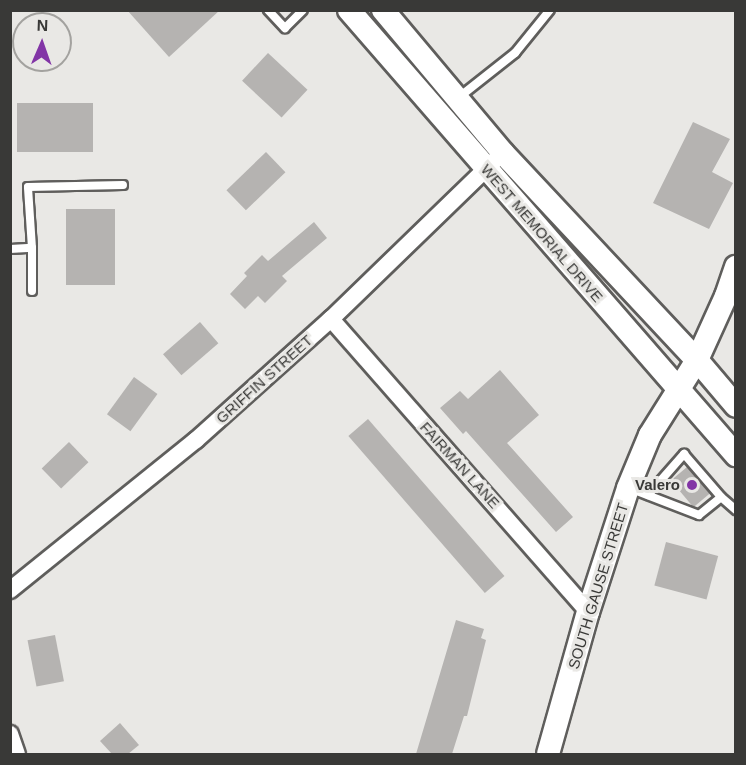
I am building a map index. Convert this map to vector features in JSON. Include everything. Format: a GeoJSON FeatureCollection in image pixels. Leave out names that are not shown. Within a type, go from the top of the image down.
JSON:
{"type":"FeatureCollection","features":[{"type":"Feature","properties":{"kind":"main road","name":"WEST MEMORIAL DRIVE"},"geometry":{"type":"LineString","coordinates":[[349,10],[677,391],[735,455]]}},
{"type":"Feature","properties":{"kind":"main road","name":"WEST MEMORIAL DRIVE"},"geometry":{"type":"LineString","coordinates":[[383,10],[503,153],[697,360],[735,406]]}},
{"type":"Feature","properties":{"kind":"main road","name":"SOUTH GAUSE STREET"},"geometry":{"type":"LineString","coordinates":[[548,754],[588,612],[638,491],[650,435],[697,360],[726,296],[735,267]]}},
{"type":"Feature","properties":{"kind":"street","name":"GRIFFIN STREET"},"geometry":{"type":"LineString","coordinates":[[10,590],[196,440],[331,319],[503,153]]}},
{"type":"Feature","properties":{"kind":"street","name":"FAIRMAN LANE"},"geometry":{"type":"LineString","coordinates":[[331,319],[588,612]]}},
{"type":"Feature","properties":{"kind":"street"},"geometry":{"type":"LineString","coordinates":[[10,734],[17,754]]}},
{"type":"Feature","properties":{"kind":"lane"},"geometry":{"type":"LineString","coordinates":[[268,10],[285,28],[303,10]]}},
{"type":"Feature","properties":{"kind":"lane"},"geometry":{"type":"LineString","coordinates":[[458,99],[515,53],[550,10]]}},
{"type":"Feature","properties":{"kind":"lane"},"geometry":{"type":"LineString","coordinates":[[32,291],[28,187],[123,185]]}},
{"type":"Feature","properties":{"kind":"lane"},"geometry":{"type":"LineString","coordinates":[[10,249],[32,248]]}},
{"type":"Feature","properties":{"kind":"lane"},"geometry":{"type":"LineString","coordinates":[[721,497],[699,515],[638,491],[684,454],[735,510]]}},
{"type":"Feature","properties":{"kind":"building"},"geometry":{"type":"Polygon","coordinates":[[[127,10],[220,10],[169,57],[127,10]]]}},
{"type":"Feature","properties":{"kind":"building"},"geometry":{"type":"Polygon","coordinates":[[[268,53],[307,90],[282,118],[242,81],[268,53]]]}},
{"type":"Feature","properties":{"kind":"building"},"geometry":{"type":"Polygon","coordinates":[[[17,103],[93,103],[93,152],[17,152],[17,103]]]}},
{"type":"Feature","properties":{"kind":"building"},"geometry":{"type":"Polygon","coordinates":[[[693,122],[730,139],[712,172],[733,183],[709,229],[653,203],[693,122]]]}},
{"type":"Feature","properties":{"kind":"building"},"geometry":{"type":"Polygon","coordinates":[[[266,152],[285,172],[246,210],[226,190],[266,152]]]}},
{"type":"Feature","properties":{"kind":"building"},"geometry":{"type":"Polygon","coordinates":[[[66,209],[115,209],[115,285],[66,285],[66,209]]]}},
{"type":"Feature","properties":{"kind":"building"},"geometry":{"type":"Polygon","coordinates":[[[314,222],[327,238],[282,276],[287,281],[265,303],[258,296],[245,309],[230,294],[247,276],[244,273],[262,255],[268,261],[314,222]]]}},
{"type":"Feature","properties":{"kind":"building"},"geometry":{"type":"Polygon","coordinates":[[[200,322],[218,343],[181,375],[163,354],[200,322]]]}},
{"type":"Feature","properties":{"kind":"building"},"geometry":{"type":"Polygon","coordinates":[[[500,370],[539,415],[507,443],[573,517],[556,532],[466,431],[463,434],[440,408],[460,391],[468,399],[500,370]]]}},
{"type":"Feature","properties":{"kind":"building"},"geometry":{"type":"Polygon","coordinates":[[[134,377],[157,394],[130,431],[107,414],[134,377]]]}},
{"type":"Feature","properties":{"kind":"building"},"geometry":{"type":"Polygon","coordinates":[[[368,419],[504,576],[485,593],[348,436],[368,419]]]}},
{"type":"Feature","properties":{"kind":"building"},"geometry":{"type":"Polygon","coordinates":[[[69,442],[88,462],[61,489],[42,468],[69,442]]]}},
{"type":"Feature","properties":{"kind":"building"},"geometry":{"type":"Polygon","coordinates":[[[687,467],[709,494],[693,507],[671,480],[687,467]]]}},
{"type":"Feature","properties":{"kind":"building"},"geometry":{"type":"Polygon","coordinates":[[[666,542],[718,556],[707,599],[654,585],[666,542]]]}},
{"type":"Feature","properties":{"kind":"building"},"geometry":{"type":"Polygon","coordinates":[[[456,620],[484,629],[481,638],[486,640],[467,716],[464,716],[452,754],[416,754],[456,620]]]}},
{"type":"Feature","properties":{"kind":"building"},"geometry":{"type":"Polygon","coordinates":[[[55,635],[64,681],[36,686],[28,640],[55,635]]]}},
{"type":"Feature","properties":{"kind":"building"},"geometry":{"type":"Polygon","coordinates":[[[120,723],[139,745],[128,754],[112,754],[100,741],[120,723]]]}},
{"type":"Feature","properties":{"kind":"place","name":"Valero"},"geometry":{"type":"Point","coordinates":[692,485]}}]}
